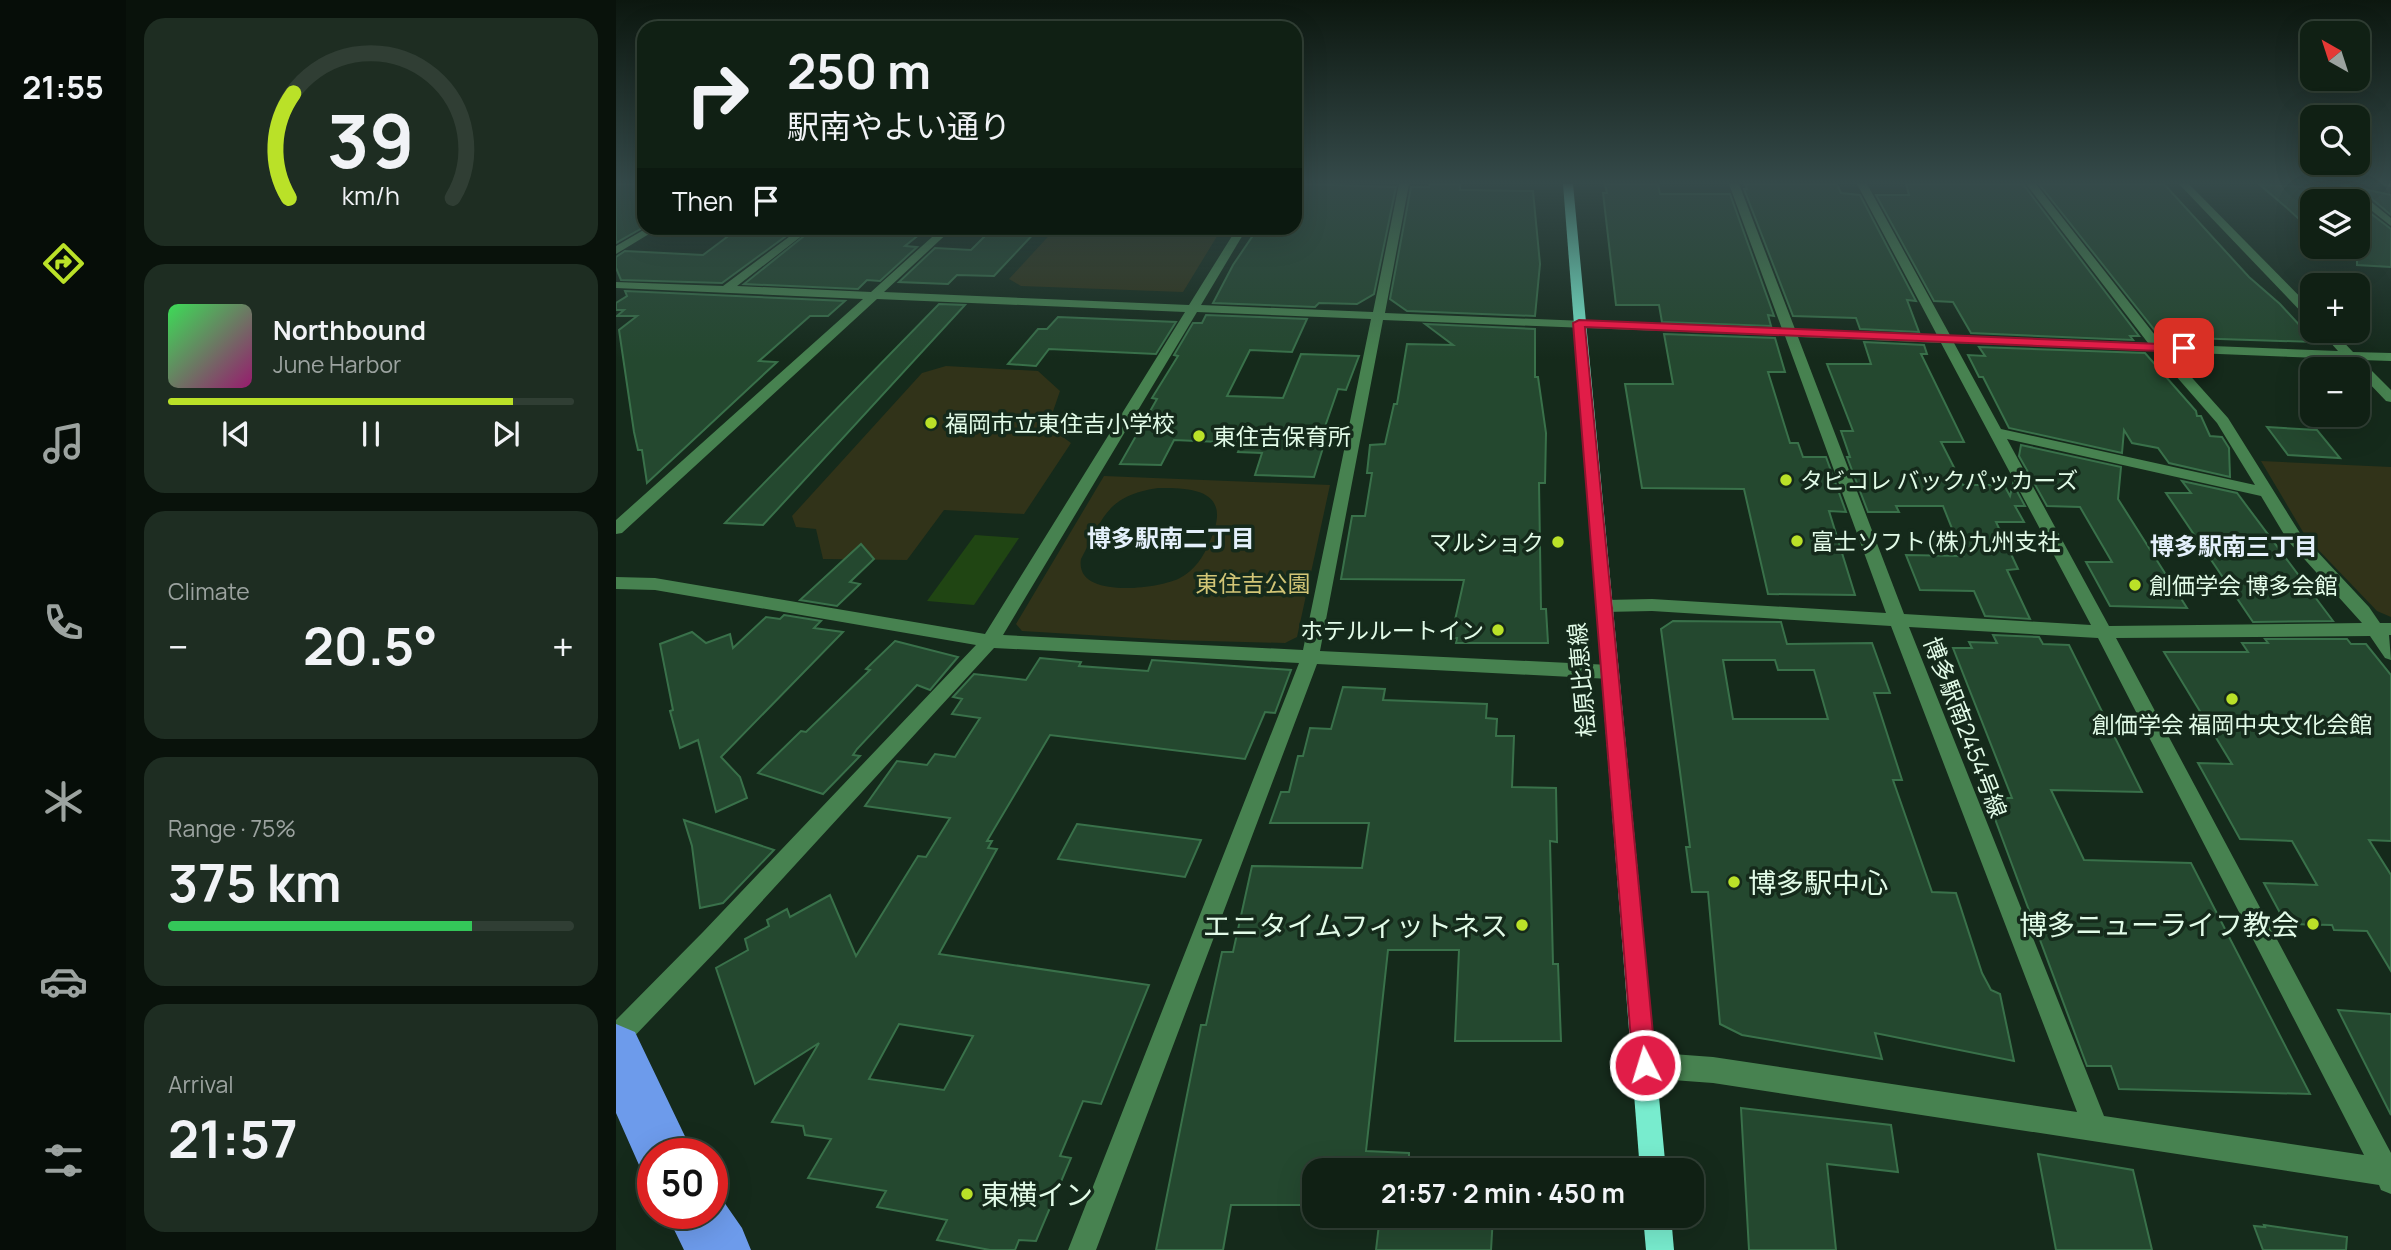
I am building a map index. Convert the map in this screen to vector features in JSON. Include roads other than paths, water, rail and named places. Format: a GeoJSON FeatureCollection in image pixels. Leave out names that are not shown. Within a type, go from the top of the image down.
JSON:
{"type":"FeatureCollection","features":[{"type":"Feature","properties":{"kind":"highway"},"geometry":{"type":"LineString","coordinates":[[616,1051],[657,1138]]}},
{"type":"Feature","properties":{"kind":"highway"},"geometry":{"type":"LineString","coordinates":[[706,1229],[720,1250]]}},
{"type":"Feature","properties":{"kind":"main road","name":"桧原比恵線"},"geometry":{"type":"LineString","coordinates":[[1573,242],[1652,1158]]}},
{"type":"Feature","properties":{"kind":"main road"},"geometry":{"type":"LineString","coordinates":[[1658,1228],[1660,1250]]}},
{"type":"Feature","properties":{"kind":"street"},"geometry":{"type":"LineString","coordinates":[[727,288],[788,242]]}},
{"type":"Feature","properties":{"kind":"street"},"geometry":{"type":"LineString","coordinates":[[616,529],[932,242]]}},
{"type":"Feature","properties":{"kind":"street"},"geometry":{"type":"LineString","coordinates":[[616,1037],[711,940],[990,640],[1233,242]]}},
{"type":"Feature","properties":{"kind":"street"},"geometry":{"type":"LineString","coordinates":[[1082,1250],[1310,658],[1392,242]]}},
{"type":"Feature","properties":{"kind":"street","name":"博多駅南2454号線"},"geometry":{"type":"LineString","coordinates":[[1756,242],[1897,618],[2096,1128]]}},
{"type":"Feature","properties":{"kind":"street"},"geometry":{"type":"LineString","coordinates":[[1893,242],[2104,632],[2390,1175]]}},
{"type":"Feature","properties":{"kind":"street"},"geometry":{"type":"LineString","coordinates":[[2076,242],[2157,347],[2223,421],[2294,537],[2363,611],[2372,629],[2391,653]]}},
{"type":"Feature","properties":{"kind":"street"},"geometry":{"type":"LineString","coordinates":[[2241,242],[2300,304]]}},
{"type":"Feature","properties":{"kind":"street"},"geometry":{"type":"LineString","coordinates":[[616,285],[2391,357]]}},
{"type":"Feature","properties":{"kind":"street"},"geometry":{"type":"LineString","coordinates":[[2338,343],[2391,398]]}},
{"type":"Feature","properties":{"kind":"street"},"geometry":{"type":"LineString","coordinates":[[1996,432],[2269,494]]}},
{"type":"Feature","properties":{"kind":"street"},"geometry":{"type":"LineString","coordinates":[[616,583],[654,584],[990,640],[1610,672]]}},
{"type":"Feature","properties":{"kind":"street"},"geometry":{"type":"LineString","coordinates":[[1605,606],[1652,605],[2104,632],[2391,629]]}},
{"type":"Feature","properties":{"kind":"street"},"geometry":{"type":"LineString","coordinates":[[1645,1065],[1713,1070],[2390,1175]]}},
{"type":"Feature","properties":{"kind":"place","name":"福岡市立東住吉小学校"},"geometry":{"type":"Point","coordinates":[931,423]}},
{"type":"Feature","properties":{"kind":"place","name":"東住吉保育所"},"geometry":{"type":"Point","coordinates":[1199,436]}},
{"type":"Feature","properties":{"kind":"place","name":"タビコレ バックパッカーズ"},"geometry":{"type":"Point","coordinates":[1786,480]}},
{"type":"Feature","properties":{"kind":"place","name":"富士ソフト(株)九州支社"},"geometry":{"type":"Point","coordinates":[1797,541]}},
{"type":"Feature","properties":{"kind":"place","name":"マルショク"},"geometry":{"type":"Point","coordinates":[1558,542]}},
{"type":"Feature","properties":{"kind":"place","name":"創価学会 博多会館"},"geometry":{"type":"Point","coordinates":[2135,585]}},
{"type":"Feature","properties":{"kind":"place","name":"ホテルルートイン"},"geometry":{"type":"Point","coordinates":[1498,630]}},
{"type":"Feature","properties":{"kind":"place","name":"創価学会 福岡中央文化会館"},"geometry":{"type":"Point","coordinates":[2232,699]}},
{"type":"Feature","properties":{"kind":"place","name":"博多駅中心"},"geometry":{"type":"Point","coordinates":[1734,882]}},
{"type":"Feature","properties":{"kind":"place","name":"博多ニューライフ教会"},"geometry":{"type":"Point","coordinates":[2313,924]}},
{"type":"Feature","properties":{"kind":"place","name":"エニタイムフィットネス"},"geometry":{"type":"Point","coordinates":[1522,925]}},
{"type":"Feature","properties":{"kind":"place","name":"東横イン"},"geometry":{"type":"Point","coordinates":[967,1194]}},
{"type":"Feature","properties":{"kind":"district","name":"博多駅南二丁目"},"geometry":{"type":"Point","coordinates":[1171,537]}},
{"type":"Feature","properties":{"kind":"district","name":"博多駅南三丁目"},"geometry":{"type":"Point","coordinates":[2234,545]}},
{"type":"Feature","properties":{"kind":"park label","name":"東住吉公園"},"geometry":{"type":"Point","coordinates":[1253,583]}}]}
